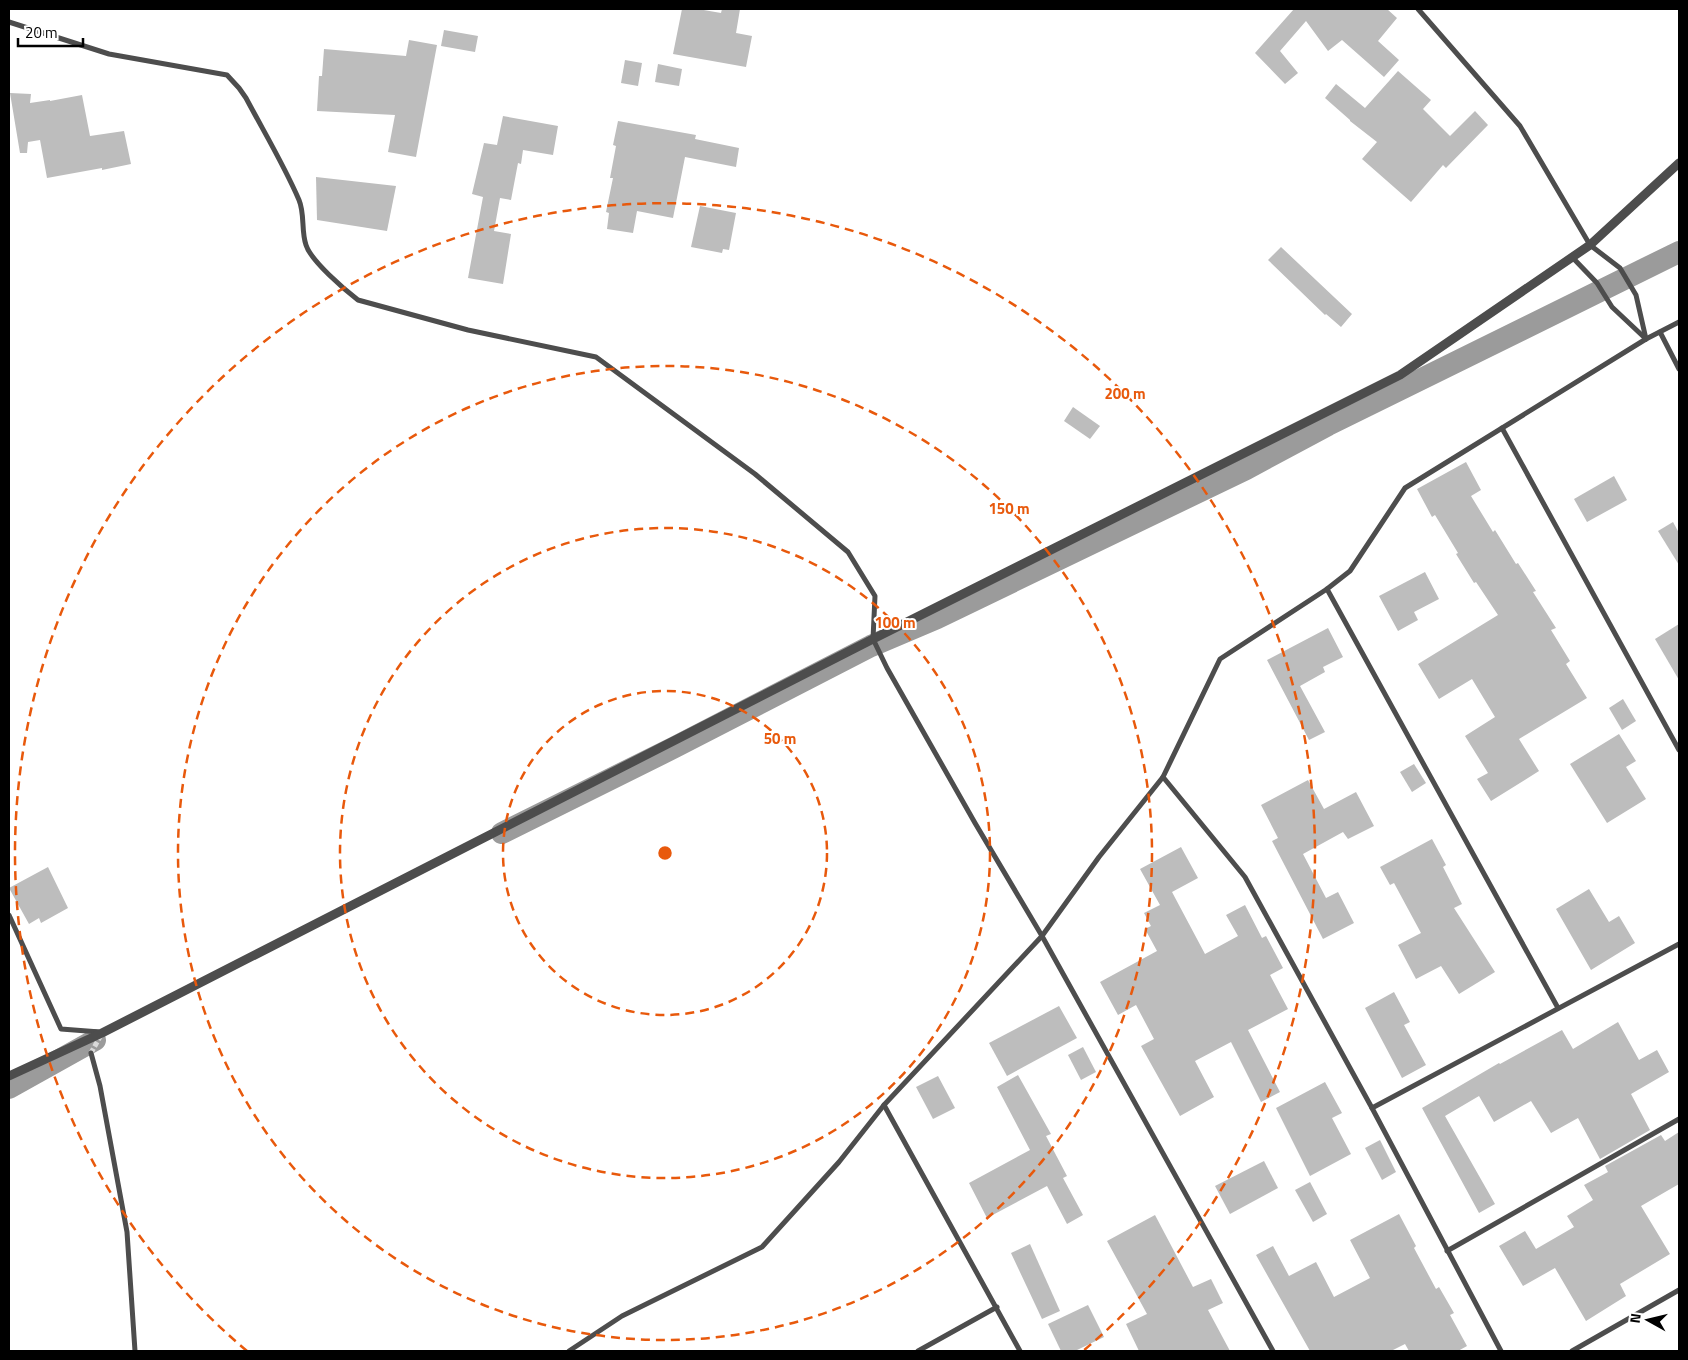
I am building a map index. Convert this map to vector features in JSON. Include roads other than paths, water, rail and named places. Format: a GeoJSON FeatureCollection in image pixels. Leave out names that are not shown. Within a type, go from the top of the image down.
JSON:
{"type":"FeatureCollection","features":[{"type":"Feature","properties":{"kind":"street"},"geometry":{"type":"LineString","coordinates":[[1418,9],[1520,126],[1590,245],[1620,268],[1636,295],[1646,339]]}},
{"type":"Feature","properties":{"kind":"street"},"geometry":{"type":"LineString","coordinates":[[9,22],[109,54],[227,75],[246,98],[288,175],[300,203],[306,246],[320,266],[344,290],[358,300],[468,330],[596,357],[755,474],[848,552],[875,596],[873,639],[887,668],[1042,936],[1273,1351]]}},
{"type":"Feature","properties":{"kind":"street"},"geometry":{"type":"LineString","coordinates":[[9,1076],[102,1033],[873,639],[1400,375],[1590,245],[1679,163]]}},
{"type":"Feature","properties":{"kind":"street"},"geometry":{"type":"LineString","coordinates":[[1572,257],[1597,283],[1612,307],[1646,339]]}},
{"type":"Feature","properties":{"kind":"street"},"geometry":{"type":"LineString","coordinates":[[569,1351],[622,1316],[762,1247],[839,1162],[884,1105],[1042,936],[1099,857],[1163,778],[1220,659],[1327,589],[1350,571],[1405,488],[1646,339],[1679,322]]}},
{"type":"Feature","properties":{"kind":"street"},"geometry":{"type":"LineString","coordinates":[[1660,332],[1679,369]]}},
{"type":"Feature","properties":{"kind":"street"},"geometry":{"type":"LineString","coordinates":[[1502,428],[1679,750]]}},
{"type":"Feature","properties":{"kind":"street"},"geometry":{"type":"LineString","coordinates":[[1327,589],[1558,1008]]}},
{"type":"Feature","properties":{"kind":"street"},"geometry":{"type":"LineString","coordinates":[[1163,778],[1245,877],[1372,1108],[1502,1351]]}},
{"type":"Feature","properties":{"kind":"street"},"geometry":{"type":"LineString","coordinates":[[9,915],[61,1029],[102,1033]]}},
{"type":"Feature","properties":{"kind":"street"},"geometry":{"type":"LineString","coordinates":[[1372,1108],[1679,944]]}},
{"type":"Feature","properties":{"kind":"street"},"geometry":{"type":"LineString","coordinates":[[91,1053],[100,1086],[127,1232],[135,1351]]}},
{"type":"Feature","properties":{"kind":"street"},"geometry":{"type":"LineString","coordinates":[[884,1105],[1020,1351]]}},
{"type":"Feature","properties":{"kind":"street"},"geometry":{"type":"LineString","coordinates":[[1447,1251],[1679,1119]]}},
{"type":"Feature","properties":{"kind":"street"},"geometry":{"type":"LineString","coordinates":[[1572,1351],[1679,1290]]}},
{"type":"Feature","properties":{"kind":"street"},"geometry":{"type":"LineString","coordinates":[[918,1351],[996,1307]]}},
{"type":"Feature","properties":{"kind":"waterway"},"geometry":{"type":"LineString","coordinates":[[502,833],[871,646],[937,618],[1246,469],[1328,425],[1679,252]]}},
{"type":"Feature","properties":{"kind":"waterway"},"geometry":{"type":"LineString","coordinates":[[9,1088],[95,1040]]}},
{"type":"Feature","properties":{"kind":"tunnel"},"geometry":{"type":"LineString","coordinates":[[91,1053],[101,1035]]}}]}
